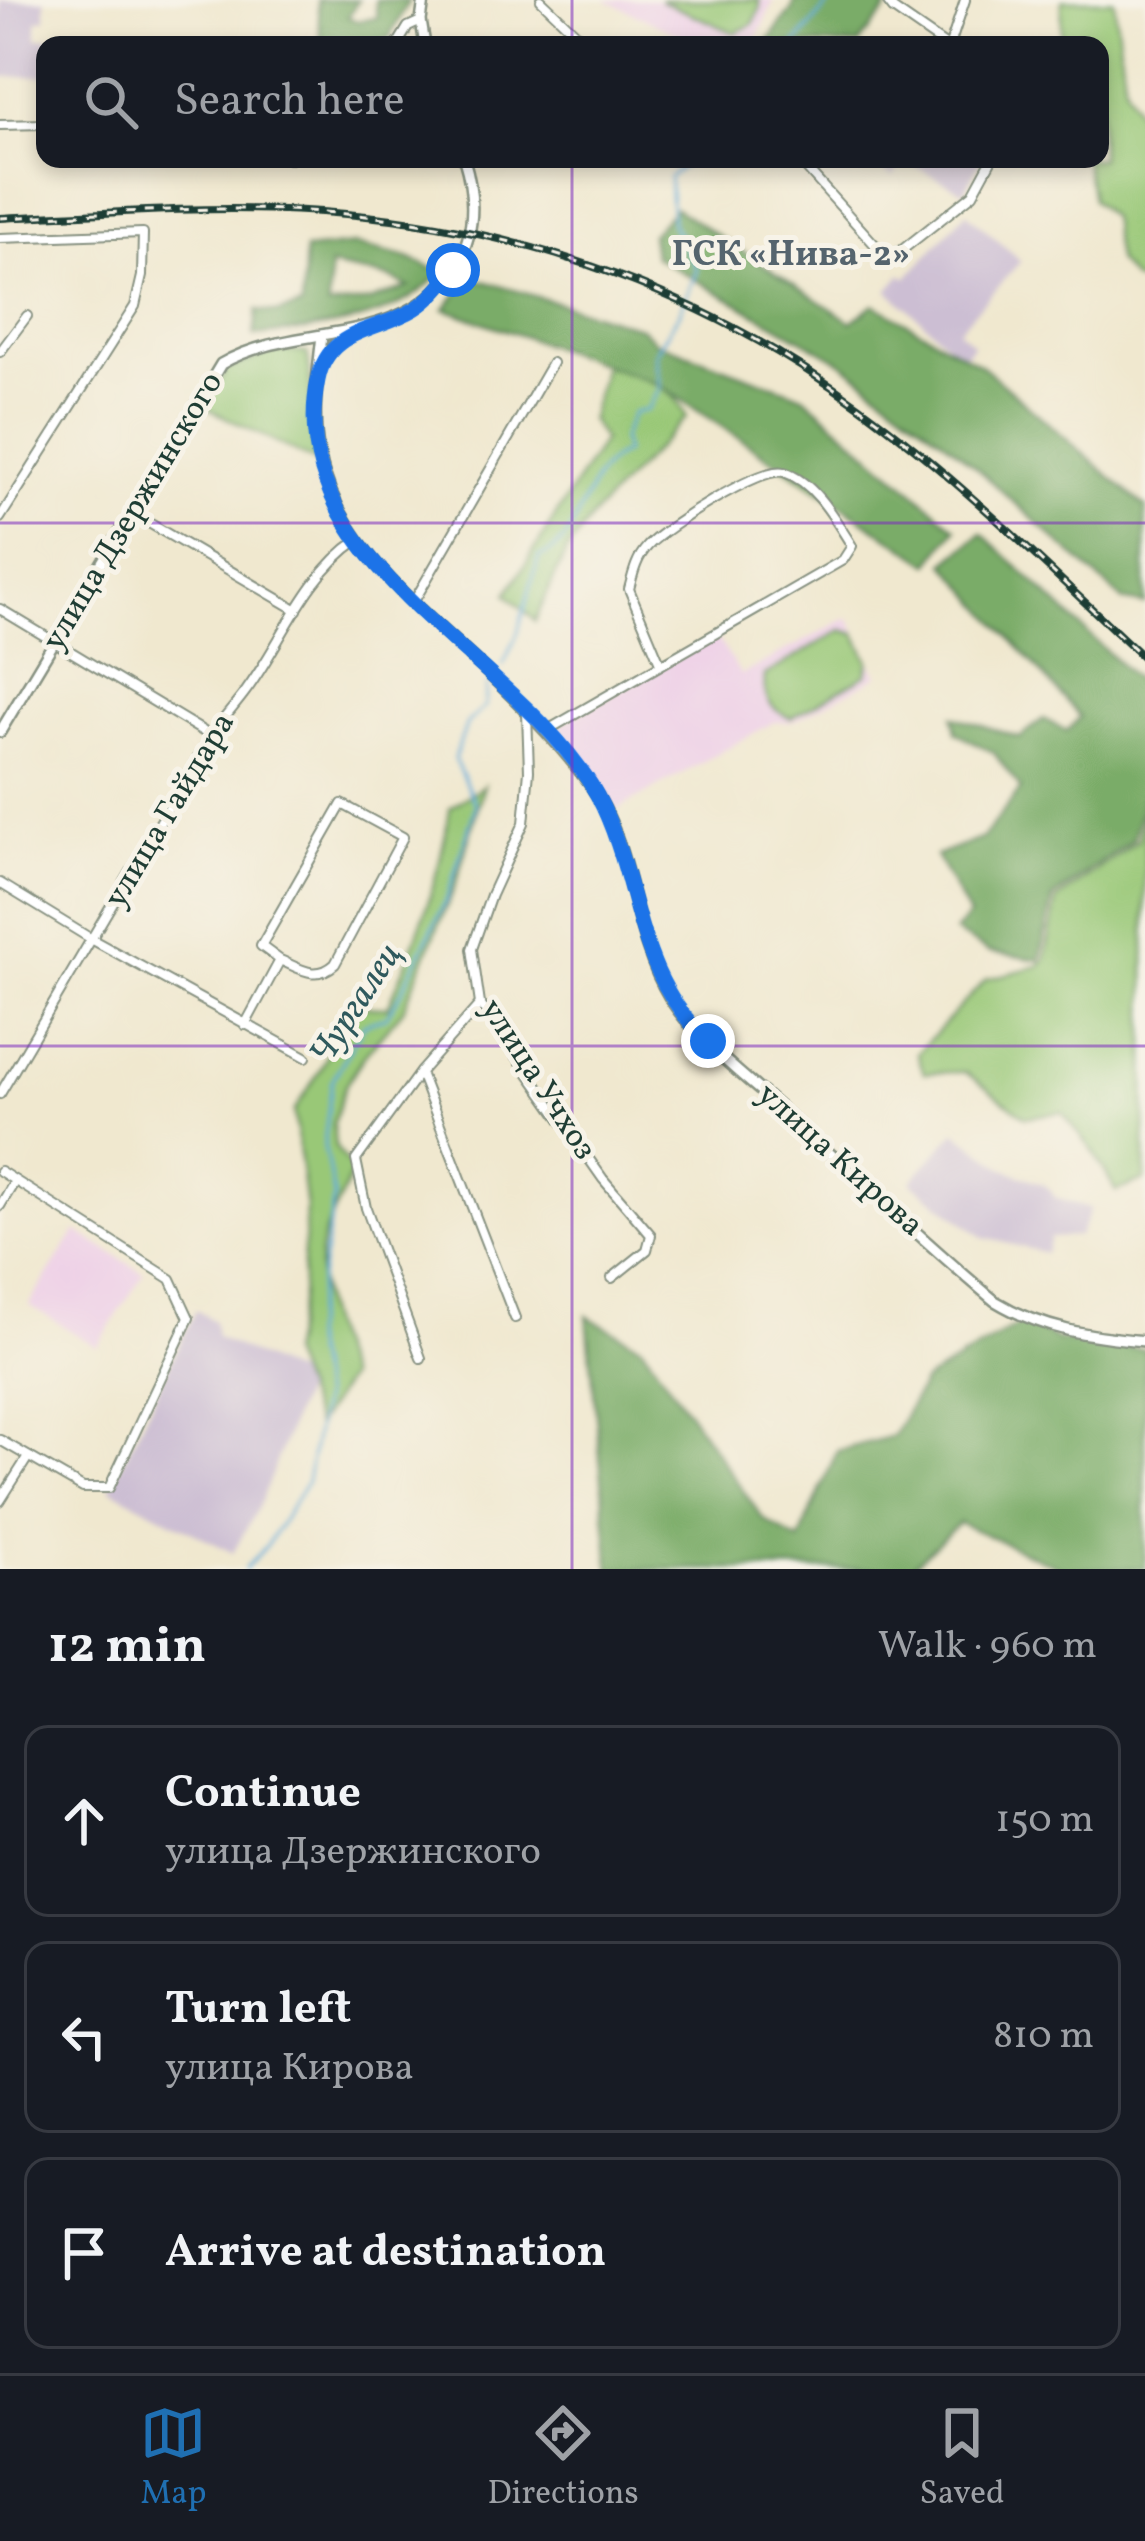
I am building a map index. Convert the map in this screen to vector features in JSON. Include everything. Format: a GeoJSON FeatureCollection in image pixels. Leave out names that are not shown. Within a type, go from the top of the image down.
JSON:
{"type":"FeatureCollection","features":[{"type":"Feature","properties":{"kind":"main road"},"geometry":{"type":"LineString","coordinates":[[424,0],[424,36]]}},
{"type":"Feature","properties":{"kind":"main road","name":"улица Дзержинского"},"geometry":{"type":"LineString","coordinates":[[0,732],[221,364],[241,353],[364,328],[415,309],[437,292],[466,244],[472,192],[466,168]]}},
{"type":"Feature","properties":{"kind":"main road"},"geometry":{"type":"LineString","coordinates":[[318,380],[335,344],[364,328]]}},
{"type":"Feature","properties":{"kind":"main road","name":"улица Кирова"},"geometry":{"type":"LineString","coordinates":[[322,335],[315,424],[333,496],[358,540],[413,605],[546,730],[594,790],[616,840],[643,939],[662,984],[695,1029],[995,1301],[1041,1325],[1076,1335],[1145,1341]]}},
{"type":"Feature","properties":{"kind":"main road"},"geometry":{"type":"LineString","coordinates":[[298,340],[314,345],[320,359]]}},
{"type":"Feature","properties":{"kind":"street"},"geometry":{"type":"LineString","coordinates":[[541,0],[579,36]]}},
{"type":"Feature","properties":{"kind":"street"},"geometry":{"type":"LineString","coordinates":[[886,0],[892,10],[933,36]]}},
{"type":"Feature","properties":{"kind":"street"},"geometry":{"type":"LineString","coordinates":[[951,36],[965,0]]}},
{"type":"Feature","properties":{"kind":"street"},"geometry":{"type":"LineString","coordinates":[[402,36],[421,21]]}},
{"type":"Feature","properties":{"kind":"street"},"geometry":{"type":"LineString","coordinates":[[0,124],[36,124]]}},
{"type":"Feature","properties":{"kind":"street"},"geometry":{"type":"LineString","coordinates":[[806,168],[886,257],[973,194],[987,168]]}},
{"type":"Feature","properties":{"kind":"street"},"geometry":{"type":"LineString","coordinates":[[0,238],[143,232],[142,276],[135,306],[0,518]]}},
{"type":"Feature","properties":{"kind":"street"},"geometry":{"type":"LineString","coordinates":[[0,352],[27,316]]}},
{"type":"Feature","properties":{"kind":"street"},"geometry":{"type":"LineString","coordinates":[[413,605],[552,363]]}},
{"type":"Feature","properties":{"kind":"street"},"geometry":{"type":"LineString","coordinates":[[546,730],[843,560],[852,547],[812,491],[785,472],[771,471],[656,537],[634,568],[628,589],[660,663]]}},
{"type":"Feature","properties":{"kind":"street"},"geometry":{"type":"LineString","coordinates":[[132,513],[297,610]]}},
{"type":"Feature","properties":{"kind":"street","name":"улица Гайдара"},"geometry":{"type":"LineString","coordinates":[[0,1094],[211,736],[341,551],[358,540]]}},
{"type":"Feature","properties":{"kind":"street"},"geometry":{"type":"LineString","coordinates":[[0,610],[211,736]]}},
{"type":"Feature","properties":{"kind":"street","name":"улица Учхоз"},"geometry":{"type":"LineString","coordinates":[[527,711],[529,771],[524,823],[490,895],[472,949],[480,1004],[603,1179],[651,1235],[647,1250],[612,1278]]}},
{"type":"Feature","properties":{"kind":"street"},"geometry":{"type":"LineString","coordinates":[[342,804],[403,837],[326,973],[314,974],[280,960],[261,946],[342,804]]}},
{"type":"Feature","properties":{"kind":"street"},"geometry":{"type":"LineString","coordinates":[[0,884],[306,1058]]}},
{"type":"Feature","properties":{"kind":"street"},"geometry":{"type":"LineString","coordinates":[[245,1024],[280,960]]}},
{"type":"Feature","properties":{"kind":"street"},"geometry":{"type":"LineString","coordinates":[[421,1358],[366,1208],[355,1164],[420,1072],[480,1004]]}},
{"type":"Feature","properties":{"kind":"street"},"geometry":{"type":"LineString","coordinates":[[420,1072],[515,1318]]}},
{"type":"Feature","properties":{"kind":"street"},"geometry":{"type":"LineString","coordinates":[[0,1171],[171,1279],[189,1318],[109,1488],[83,1488],[0,1440]]}},
{"type":"Feature","properties":{"kind":"street"},"geometry":{"type":"LineString","coordinates":[[0,1206],[15,1181]]}},
{"type":"Feature","properties":{"kind":"street"},"geometry":{"type":"LineString","coordinates":[[0,1501],[28,1457]]}},
{"type":"Feature","properties":{"kind":"shaded area"},"geometry":{"type":"Polygon","coordinates":[[[0,0],[45,0],[45,19],[37,20],[36,76],[0,77],[0,0]]]}},
{"type":"Feature","properties":{"kind":"shaded area"},"geometry":{"type":"Polygon","coordinates":[[[605,0],[774,0],[758,36],[682,36],[605,0]]]}},
{"type":"Feature","properties":{"kind":"shaded area"},"geometry":{"type":"Polygon","coordinates":[[[879,168],[900,168],[893,177],[879,168]]]}},
{"type":"Feature","properties":{"kind":"shaded area"},"geometry":{"type":"Polygon","coordinates":[[[918,168],[976,168],[964,192],[918,168]]]}},
{"type":"Feature","properties":{"kind":"shaded area"},"geometry":{"type":"Polygon","coordinates":[[[966,212],[1021,261],[958,330],[974,344],[962,357],[888,290],[902,274],[907,278],[966,212]]]}},
{"type":"Feature","properties":{"kind":"shaded area"},"geometry":{"type":"Polygon","coordinates":[[[849,617],[878,676],[793,722],[774,722],[613,812],[559,726],[716,636],[741,675],[849,617]]]}},
{"type":"Feature","properties":{"kind":"shaded area"},"geometry":{"type":"Polygon","coordinates":[[[956,1131],[1005,1169],[1044,1184],[1056,1198],[1091,1209],[1079,1236],[1050,1238],[1046,1253],[984,1238],[911,1182],[956,1131]]]}},
{"type":"Feature","properties":{"kind":"shaded area"},"geometry":{"type":"Polygon","coordinates":[[[76,1231],[144,1273],[97,1347],[29,1305],[76,1231]]]}},
{"type":"Feature","properties":{"kind":"shaded area"},"geometry":{"type":"Polygon","coordinates":[[[196,1310],[214,1321],[216,1337],[307,1380],[261,1502],[233,1553],[110,1489],[196,1310]]]}},
{"type":"Feature","properties":{"kind":"green space"},"geometry":{"type":"Polygon","coordinates":[[[317,0],[358,0],[348,17],[357,21],[377,18],[375,0],[409,0],[390,36],[320,36],[317,0]]]}},
{"type":"Feature","properties":{"kind":"green space"},"geometry":{"type":"Polygon","coordinates":[[[659,0],[759,0],[760,9],[753,24],[735,33],[659,0]]]}},
{"type":"Feature","properties":{"kind":"green space"},"geometry":{"type":"Polygon","coordinates":[[[794,0],[879,0],[887,10],[865,36],[772,36],[794,0]]]}},
{"type":"Feature","properties":{"kind":"green space"},"geometry":{"type":"Polygon","coordinates":[[[1062,0],[1114,0],[1125,86],[1145,127],[1145,284],[1133,280],[1117,262],[1110,217],[1092,200],[1086,168],[1109,168],[1109,36],[1061,36],[1062,0]]]}},
{"type":"Feature","properties":{"kind":"green space"},"geometry":{"type":"Polygon","coordinates":[[[675,208],[852,322],[874,304],[981,365],[1145,507],[1145,604],[1124,601],[954,448],[840,361],[654,256],[651,234],[675,208]]]}},
{"type":"Feature","properties":{"kind":"green space"},"geometry":{"type":"Polygon","coordinates":[[[355,245],[441,272],[422,290],[379,313],[330,326],[254,336],[257,311],[279,313],[302,306],[305,250],[355,245]],[[330,266],[328,307],[370,301],[409,287],[390,278],[330,266]]]}},
{"type":"Feature","properties":{"kind":"green space"},"geometry":{"type":"Polygon","coordinates":[[[470,277],[640,327],[656,342],[804,396],[956,528],[930,564],[656,383],[445,309],[470,277]]]}},
{"type":"Feature","properties":{"kind":"green space"},"geometry":{"type":"Polygon","coordinates":[[[276,350],[307,353],[316,462],[205,407],[227,369],[276,350]]]}},
{"type":"Feature","properties":{"kind":"green space"},"geometry":{"type":"Polygon","coordinates":[[[604,365],[663,389],[686,417],[596,512],[566,552],[535,621],[507,594],[603,440],[590,419],[604,365]]]}},
{"type":"Feature","properties":{"kind":"green space"},"geometry":{"type":"Polygon","coordinates":[[[982,533],[1145,688],[1145,792],[1133,839],[1053,898],[1040,960],[989,952],[955,932],[969,916],[936,856],[983,838],[1021,789],[994,753],[956,732],[953,716],[1020,738],[1043,719],[1067,731],[1080,717],[945,563],[982,533]]]}},
{"type":"Feature","properties":{"kind":"green space"},"geometry":{"type":"Polygon","coordinates":[[[842,630],[856,634],[869,661],[867,674],[791,718],[778,711],[766,696],[765,675],[842,630]]]}},
{"type":"Feature","properties":{"kind":"green space"},"geometry":{"type":"Polygon","coordinates":[[[484,785],[455,886],[403,1010],[345,1086],[333,1124],[335,1146],[352,1170],[322,1241],[320,1281],[347,1378],[316,1426],[289,1354],[301,1297],[306,1208],[294,1111],[321,1069],[348,1006],[388,1007],[426,910],[450,808],[484,785]]]}},
{"type":"Feature","properties":{"kind":"green space"},"geometry":{"type":"Polygon","coordinates":[[[1145,805],[1145,1180],[1116,1191],[1062,1112],[1026,1117],[965,1072],[924,1073],[917,1053],[986,979],[1039,966],[1045,960],[1057,900],[1138,840],[1145,805]]]}},
{"type":"Feature","properties":{"kind":"green space"},"geometry":{"type":"Polygon","coordinates":[[[587,1316],[642,1346],[763,1519],[799,1541],[837,1451],[893,1436],[924,1381],[1023,1322],[1058,1340],[1145,1349],[1145,1569],[1063,1569],[959,1523],[909,1569],[610,1569],[587,1316]]]}},
{"type":"Feature","properties":{"kind":"waterway","name":"Чургалец"},"geometry":{"type":"LineString","coordinates":[[802,36],[832,0]]}},
{"type":"Feature","properties":{"kind":"waterway","name":"Чургалец"},"geometry":{"type":"LineString","coordinates":[[503,665],[517,635],[539,557],[565,538],[598,475],[625,452],[621,439],[633,413],[647,410],[660,388],[655,353],[680,312],[697,270],[672,224],[669,177],[681,168]]}},
{"type":"Feature","properties":{"kind":"waterway","name":"Чургалец"},"geometry":{"type":"LineString","coordinates":[[245,1569],[267,1545],[307,1481],[322,1397],[310,1337],[334,1196],[324,1145],[332,1081],[364,1024],[386,1017],[447,898],[476,805],[454,759],[467,723],[485,707],[487,685]]}},
{"type":"Feature","properties":{"kind":"railway"},"geometry":{"type":"LineString","coordinates":[[0,218],[216,209],[346,214],[483,235],[616,275],[742,332],[859,406],[970,496],[1145,659]]}},
{"type":"Feature","properties":{"kind":"district","name":"ГСК «Нива-2»"},"geometry":{"type":"Point","coordinates":[791,256]}},
{"type":"Feature","properties":{"kind":"route"},"geometry":{"type":"LineString","coordinates":[[453,270],[437,292],[415,309],[364,328],[328,352],[315,403],[316,441],[324,474],[358,540],[390,580],[546,730],[594,790],[616,840],[643,939],[662,984],[708,1041]]}}]}
